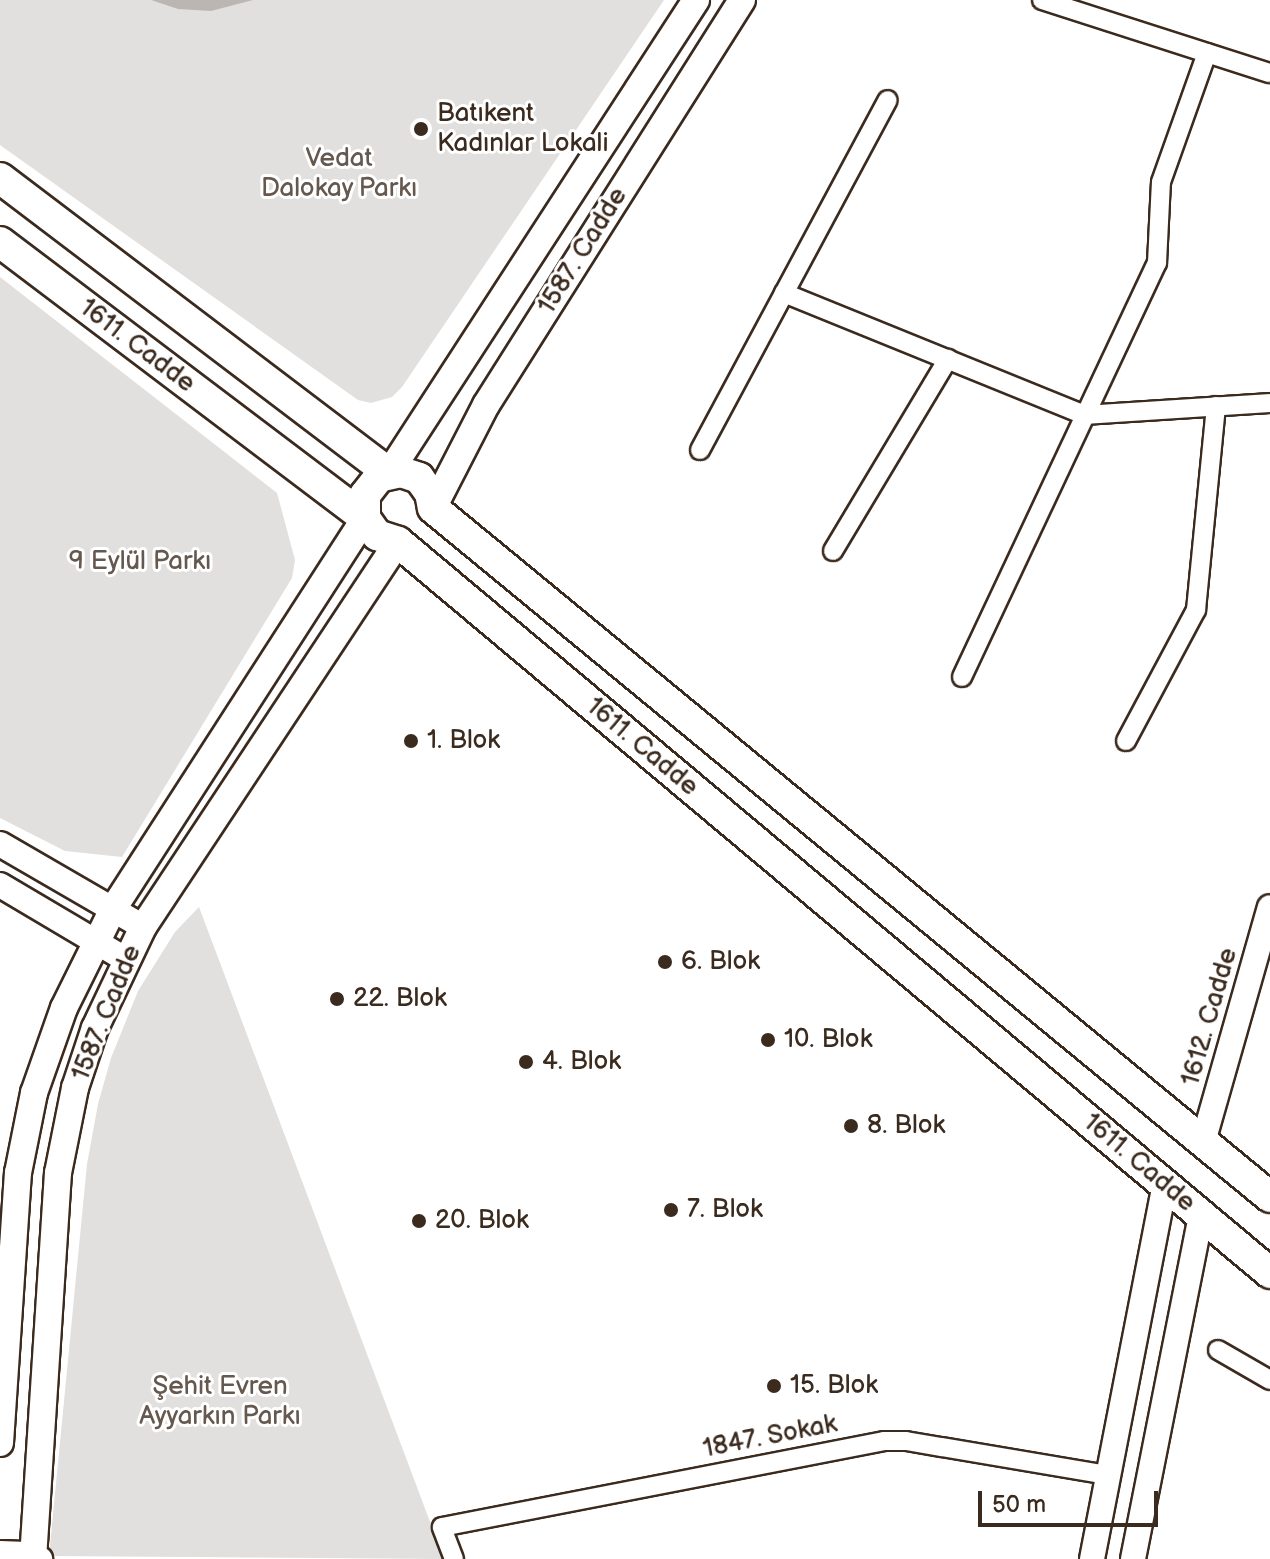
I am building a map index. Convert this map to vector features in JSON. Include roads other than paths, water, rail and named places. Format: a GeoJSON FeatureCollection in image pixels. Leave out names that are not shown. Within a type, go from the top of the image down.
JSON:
{"type":"FeatureCollection","features":[{"type":"Feature","properties":{"kind":"main road","name":"1587. Cadde"},"geometry":{"type":"LineString","coordinates":[[389,473],[696,0]]}},
{"type":"Feature","properties":{"kind":"main road","name":"1587. Cadde"},"geometry":{"type":"LineString","coordinates":[[433,508],[486,405],[742,0]]}},
{"type":"Feature","properties":{"kind":"main road","name":"1611. Cadde"},"geometry":{"type":"LineString","coordinates":[[0,178],[389,473],[401,472],[419,478],[430,493],[433,508],[1270,1197]]}},
{"type":"Feature","properties":{"kind":"main road","name":"1611. Cadde"},"geometry":{"type":"LineString","coordinates":[[0,242],[365,518],[377,535],[398,542],[1270,1273]]}},
{"type":"Feature","properties":{"kind":"main road"},"geometry":{"type":"LineString","coordinates":[[365,518],[363,506],[370,485],[389,473]]}},
{"type":"Feature","properties":{"kind":"main road"},"geometry":{"type":"LineString","coordinates":[[398,542],[419,535],[427,526],[433,508]]}},
{"type":"Feature","properties":{"kind":"main road","name":"1587. Cadde"},"geometry":{"type":"LineString","coordinates":[[0,1443],[7,1206],[40,1072],[64,1008],[113,909],[365,518]]}},
{"type":"Feature","properties":{"kind":"main road","name":"1587. Cadde"},"geometry":{"type":"LineString","coordinates":[[35,1557],[58,1173],[84,1059],[125,959],[143,927],[398,542]]}},
{"type":"Feature","properties":{"kind":"street"},"geometry":{"type":"LineString","coordinates":[[1042,0],[1270,73]]}},
{"type":"Feature","properties":{"kind":"street"},"geometry":{"type":"LineString","coordinates":[[962,677],[1157,263],[1161,182],[1207,53]]}},
{"type":"Feature","properties":{"kind":"street"},"geometry":{"type":"LineString","coordinates":[[700,450],[888,100]]}},
{"type":"Feature","properties":{"kind":"street"},"geometry":{"type":"LineString","coordinates":[[784,293],[1085,415],[1270,403]]}},
{"type":"Feature","properties":{"kind":"street"},"geometry":{"type":"LineString","coordinates":[[833,551],[948,359]]}},
{"type":"Feature","properties":{"kind":"street"},"geometry":{"type":"LineString","coordinates":[[1126,741],[1196,610],[1216,406]]}},
{"type":"Feature","properties":{"kind":"street"},"geometry":{"type":"LineString","coordinates":[[0,844],[143,927]]}},
{"type":"Feature","properties":{"kind":"street"},"geometry":{"type":"LineString","coordinates":[[0,885],[125,959]]}},
{"type":"Feature","properties":{"kind":"street","name":"1612. Cadde"},"geometry":{"type":"LineString","coordinates":[[1203,1142],[1263,962],[1270,907]]}},
{"type":"Feature","properties":{"kind":"street"},"geometry":{"type":"LineString","coordinates":[[1092,1559],[1165,1185]]}},
{"type":"Feature","properties":{"kind":"street"},"geometry":{"type":"LineString","coordinates":[[1133,1559],[1201,1215]]}},
{"type":"Feature","properties":{"kind":"street"},"geometry":{"type":"LineString","coordinates":[[1218,1350],[1270,1380]]}},
{"type":"Feature","properties":{"kind":"street","name":"1847. Sokak"},"geometry":{"type":"LineString","coordinates":[[454,1559],[442,1527],[895,1440],[1108,1475]]}},
{"type":"Feature","properties":{"kind":"street"},"geometry":{"type":"LineString","coordinates":[[0,1553],[35,1557]]}},
{"type":"Feature","properties":{"kind":"place","name":"Batıkent Kadınlar Lokali"},"geometry":{"type":"Point","coordinates":[421,129]}},
{"type":"Feature","properties":{"kind":"place","name":"1. Blok"},"geometry":{"type":"Point","coordinates":[411,741]}},
{"type":"Feature","properties":{"kind":"place","name":"6. Blok"},"geometry":{"type":"Point","coordinates":[665,962]}},
{"type":"Feature","properties":{"kind":"place","name":"22. Blok"},"geometry":{"type":"Point","coordinates":[337,999]}},
{"type":"Feature","properties":{"kind":"place","name":"10. Blok"},"geometry":{"type":"Point","coordinates":[768,1040]}},
{"type":"Feature","properties":{"kind":"place","name":"4. Blok"},"geometry":{"type":"Point","coordinates":[526,1062]}},
{"type":"Feature","properties":{"kind":"place","name":"8. Blok"},"geometry":{"type":"Point","coordinates":[851,1126]}},
{"type":"Feature","properties":{"kind":"place","name":"7. Blok"},"geometry":{"type":"Point","coordinates":[671,1210]}},
{"type":"Feature","properties":{"kind":"place","name":"20. Blok"},"geometry":{"type":"Point","coordinates":[419,1221]}},
{"type":"Feature","properties":{"kind":"place","name":"15. Blok"},"geometry":{"type":"Point","coordinates":[774,1386]}},
{"type":"Feature","properties":{"kind":"park label","name":"Vedat Dalokay Parkı"},"geometry":{"type":"Point","coordinates":[339,174]}},
{"type":"Feature","properties":{"kind":"park label","name":"9 Eylül Parkı"},"geometry":{"type":"Point","coordinates":[140,562]}},
{"type":"Feature","properties":{"kind":"park label","name":"Şehit Evren Ayyarkın Parkı"},"geometry":{"type":"Point","coordinates":[220,1402]}}]}
